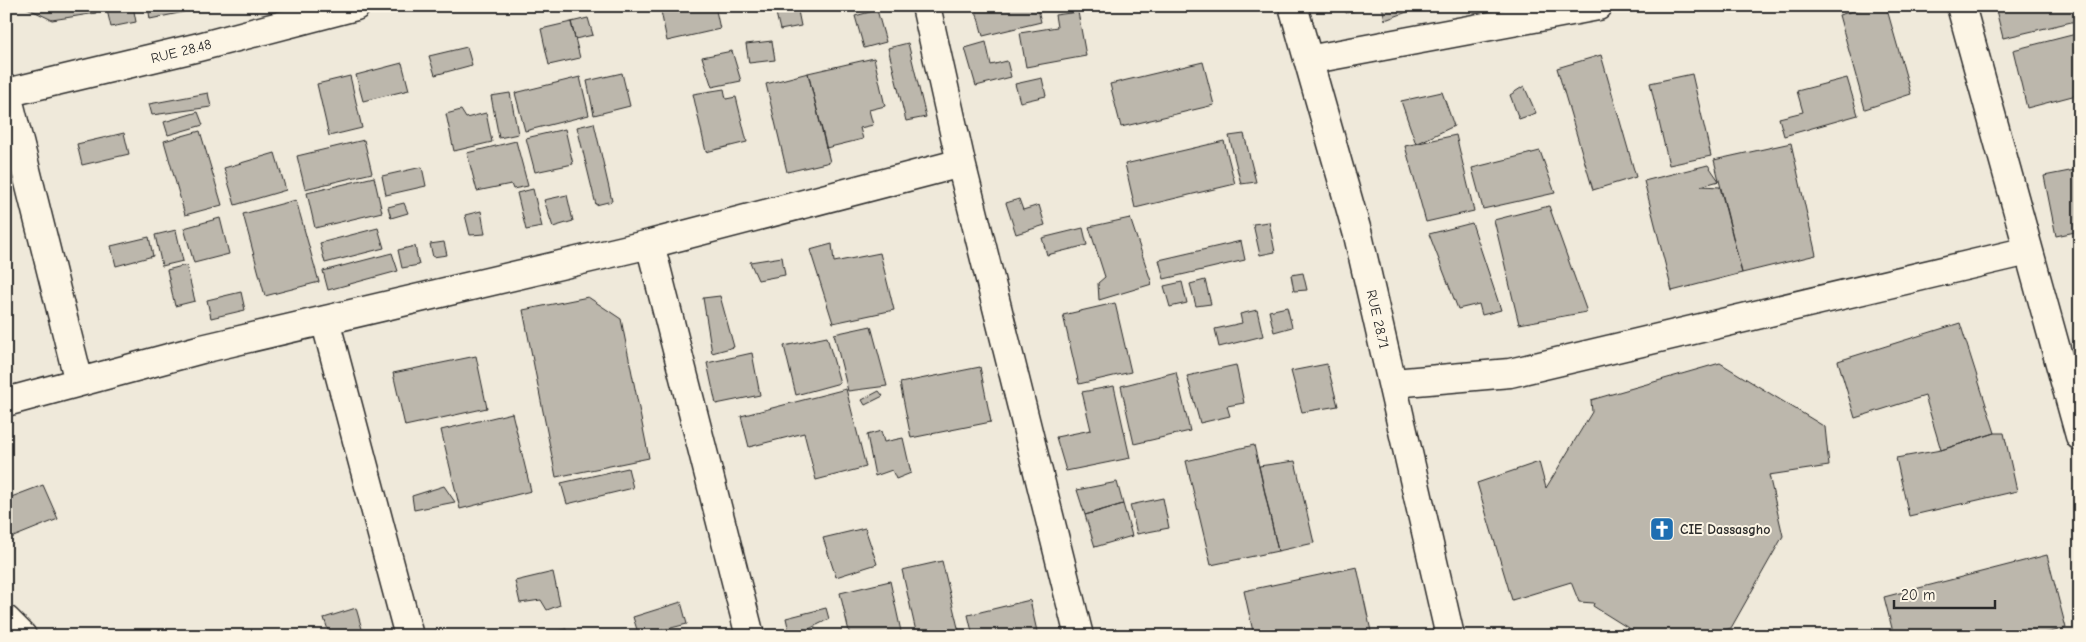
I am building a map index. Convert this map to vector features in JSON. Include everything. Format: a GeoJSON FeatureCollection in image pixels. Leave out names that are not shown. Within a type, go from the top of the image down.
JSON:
{"type":"FeatureCollection","features":[{"type":"Feature","properties":{"kind":"street","name":"RUE 28.48"},"geometry":{"type":"LineString","coordinates":[[6,92],[199,47],[356,6]]}},
{"type":"Feature","properties":{"kind":"street"},"geometry":{"type":"LineString","coordinates":[[926,6],[960,163],[1079,636]]}},
{"type":"Feature","properties":{"kind":"street","name":"RUE 28.71"},"geometry":{"type":"LineString","coordinates":[[1293,6],[1358,235],[1450,636]]}},
{"type":"Feature","properties":{"kind":"street"},"geometry":{"type":"LineString","coordinates":[[1308,60],[1598,6]]}},
{"type":"Feature","properties":{"kind":"street"},"geometry":{"type":"LineString","coordinates":[[1961,6],[2080,436]]}},
{"type":"Feature","properties":{"kind":"street"},"geometry":{"type":"LineString","coordinates":[[6,92],[79,382]]}},
{"type":"Feature","properties":{"kind":"street"},"geometry":{"type":"LineString","coordinates":[[6,402],[202,349],[650,244],[960,163]]}},
{"type":"Feature","properties":{"kind":"street"},"geometry":{"type":"LineString","coordinates":[[650,244],[750,636]]}},
{"type":"Feature","properties":{"kind":"street"},"geometry":{"type":"LineString","coordinates":[[1393,383],[1510,374],[2028,251]]}},
{"type":"Feature","properties":{"kind":"street"},"geometry":{"type":"LineString","coordinates":[[325,320],[409,636]]}},
{"type":"Feature","properties":{"kind":"street"},"geometry":{"type":"LineString","coordinates":[[6,620],[22,636]]}},
{"type":"Feature","properties":{"kind":"building"},"geometry":{"type":"Polygon","coordinates":[[[23,6],[95,6],[96,13],[52,20],[23,6]]]}},
{"type":"Feature","properties":{"kind":"building"},"geometry":{"type":"Polygon","coordinates":[[[106,6],[133,6],[136,22],[111,27],[106,6]]]}},
{"type":"Feature","properties":{"kind":"building"},"geometry":{"type":"Polygon","coordinates":[[[148,6],[182,6],[184,12],[150,19],[148,6]]]}},
{"type":"Feature","properties":{"kind":"building"},"geometry":{"type":"Polygon","coordinates":[[[660,6],[715,6],[720,29],[667,41],[660,6]]]}},
{"type":"Feature","properties":{"kind":"building"},"geometry":{"type":"Polygon","coordinates":[[[797,6],[801,26],[780,30],[775,9],[797,6]]]}},
{"type":"Feature","properties":{"kind":"building"},"geometry":{"type":"Polygon","coordinates":[[[1037,6],[1041,22],[983,36],[975,7],[1037,6]]]}},
{"type":"Feature","properties":{"kind":"building"},"geometry":{"type":"Polygon","coordinates":[[[1344,6],[1370,6],[1346,13],[1344,6]]]}},
{"type":"Feature","properties":{"kind":"building"},"geometry":{"type":"Polygon","coordinates":[[[1382,6],[1420,6],[1421,7],[1385,20],[1382,6]]]}},
{"type":"Feature","properties":{"kind":"building"},"geometry":{"type":"Polygon","coordinates":[[[1871,6],[1886,6],[1911,94],[1865,109],[1839,15],[1871,6]]]}},
{"type":"Feature","properties":{"kind":"building"},"geometry":{"type":"Polygon","coordinates":[[[1995,6],[2080,6],[2080,20],[2003,38],[1995,6]]]}},
{"type":"Feature","properties":{"kind":"building"},"geometry":{"type":"Polygon","coordinates":[[[877,10],[886,42],[864,48],[855,16],[877,10]]]}},
{"type":"Feature","properties":{"kind":"building"},"geometry":{"type":"Polygon","coordinates":[[[1078,12],[1086,56],[1026,67],[1020,33],[1057,27],[1055,15],[1078,12]]]}},
{"type":"Feature","properties":{"kind":"building"},"geometry":{"type":"Polygon","coordinates":[[[588,18],[593,35],[575,39],[571,22],[588,18]]]}},
{"type":"Feature","properties":{"kind":"building"},"geometry":{"type":"Polygon","coordinates":[[[571,22],[580,58],[549,65],[541,29],[571,22]]]}},
{"type":"Feature","properties":{"kind":"building"},"geometry":{"type":"Polygon","coordinates":[[[2080,33],[2080,94],[2027,108],[2013,50],[2080,33]]]}},
{"type":"Feature","properties":{"kind":"building"},"geometry":{"type":"Polygon","coordinates":[[[772,41],[775,60],[749,63],[746,44],[772,41]]]}},
{"type":"Feature","properties":{"kind":"building"},"geometry":{"type":"Polygon","coordinates":[[[986,42],[991,65],[1007,61],[1011,77],[976,86],[965,48],[986,42]]]}},
{"type":"Feature","properties":{"kind":"building"},"geometry":{"type":"Polygon","coordinates":[[[908,43],[926,117],[906,121],[888,48],[908,43]]]}},
{"type":"Feature","properties":{"kind":"building"},"geometry":{"type":"Polygon","coordinates":[[[467,47],[472,65],[435,75],[429,56],[467,47]]]}},
{"type":"Feature","properties":{"kind":"building"},"geometry":{"type":"Polygon","coordinates":[[[732,51],[741,81],[712,87],[702,57],[732,51]]]}},
{"type":"Feature","properties":{"kind":"building"},"geometry":{"type":"Polygon","coordinates":[[[1601,55],[1636,177],[1593,190],[1557,68],[1601,55]]]}},
{"type":"Feature","properties":{"kind":"building"},"geometry":{"type":"Polygon","coordinates":[[[874,58],[885,106],[869,110],[873,125],[860,128],[863,139],[826,148],[808,73],[874,58]]]}},
{"type":"Feature","properties":{"kind":"building"},"geometry":{"type":"Polygon","coordinates":[[[1203,62],[1214,105],[1121,127],[1110,84],[1203,62]]]}},
{"type":"Feature","properties":{"kind":"building"},"geometry":{"type":"Polygon","coordinates":[[[402,63],[409,90],[363,101],[356,75],[402,63]]]}},
{"type":"Feature","properties":{"kind":"building"},"geometry":{"type":"Polygon","coordinates":[[[622,73],[630,106],[594,115],[587,81],[622,73]]]}},
{"type":"Feature","properties":{"kind":"building"},"geometry":{"type":"Polygon","coordinates":[[[808,73],[830,162],[787,172],[766,84],[808,73]]]}},
{"type":"Feature","properties":{"kind":"building"},"geometry":{"type":"Polygon","coordinates":[[[1692,74],[1711,156],[1669,165],[1650,83],[1692,74]]]}},
{"type":"Feature","properties":{"kind":"building"},"geometry":{"type":"Polygon","coordinates":[[[350,76],[362,128],[329,136],[317,84],[350,76]]]}},
{"type":"Feature","properties":{"kind":"building"},"geometry":{"type":"Polygon","coordinates":[[[580,77],[589,115],[525,131],[515,93],[580,77]]]}},
{"type":"Feature","properties":{"kind":"building"},"geometry":{"type":"Polygon","coordinates":[[[1042,78],[1046,96],[1020,102],[1015,84],[1042,78]]]}},
{"type":"Feature","properties":{"kind":"building"},"geometry":{"type":"Polygon","coordinates":[[[1847,78],[1858,115],[1784,136],[1779,118],[1803,112],[1797,91],[1847,78]]]}},
{"type":"Feature","properties":{"kind":"building"},"geometry":{"type":"Polygon","coordinates":[[[1524,86],[1536,113],[1519,119],[1510,95],[1524,86]]]}},
{"type":"Feature","properties":{"kind":"building"},"geometry":{"type":"Polygon","coordinates":[[[724,89],[726,99],[736,97],[747,142],[706,152],[693,94],[724,89]]]}},
{"type":"Feature","properties":{"kind":"building"},"geometry":{"type":"Polygon","coordinates":[[[1442,92],[1454,126],[1416,144],[1401,101],[1442,92]]]}},
{"type":"Feature","properties":{"kind":"building"},"geometry":{"type":"Polygon","coordinates":[[[208,93],[211,107],[152,115],[149,104],[208,93]]]}},
{"type":"Feature","properties":{"kind":"building"},"geometry":{"type":"Polygon","coordinates":[[[510,93],[518,134],[499,138],[491,96],[510,93]]]}},
{"type":"Feature","properties":{"kind":"building"},"geometry":{"type":"Polygon","coordinates":[[[461,110],[466,118],[486,113],[492,142],[454,151],[446,114],[461,110]]]}},
{"type":"Feature","properties":{"kind":"building"},"geometry":{"type":"Polygon","coordinates":[[[198,112],[203,125],[168,135],[164,122],[198,112]]]}},
{"type":"Feature","properties":{"kind":"building"},"geometry":{"type":"Polygon","coordinates":[[[594,123],[612,201],[596,205],[577,127],[594,123]]]}},
{"type":"Feature","properties":{"kind":"building"},"geometry":{"type":"Polygon","coordinates":[[[565,129],[573,164],[535,172],[526,138],[565,129]]]}},
{"type":"Feature","properties":{"kind":"building"},"geometry":{"type":"Polygon","coordinates":[[[200,131],[222,205],[185,215],[164,141],[200,131]]]}},
{"type":"Feature","properties":{"kind":"building"},"geometry":{"type":"Polygon","coordinates":[[[124,133],[129,154],[82,165],[77,144],[124,133]]]}},
{"type":"Feature","properties":{"kind":"building"},"geometry":{"type":"Polygon","coordinates":[[[1244,134],[1256,182],[1241,184],[1229,136],[1244,134]]]}},
{"type":"Feature","properties":{"kind":"building"},"geometry":{"type":"Polygon","coordinates":[[[1456,135],[1474,211],[1426,222],[1405,146],[1456,135]]]}},
{"type":"Feature","properties":{"kind":"building"},"geometry":{"type":"Polygon","coordinates":[[[364,140],[372,173],[305,189],[297,156],[364,140]]]}},
{"type":"Feature","properties":{"kind":"building"},"geometry":{"type":"Polygon","coordinates":[[[516,141],[528,186],[513,189],[511,184],[477,191],[467,153],[516,141]]]}},
{"type":"Feature","properties":{"kind":"building"},"geometry":{"type":"Polygon","coordinates":[[[1224,141],[1235,184],[1135,208],[1125,164],[1224,141]]]}},
{"type":"Feature","properties":{"kind":"building"},"geometry":{"type":"Polygon","coordinates":[[[1791,143],[1816,255],[1742,273],[1714,160],[1791,143]]]}},
{"type":"Feature","properties":{"kind":"building"},"geometry":{"type":"Polygon","coordinates":[[[1540,151],[1555,193],[1483,209],[1472,168],[1540,151]]]}},
{"type":"Feature","properties":{"kind":"building"},"geometry":{"type":"Polygon","coordinates":[[[275,153],[286,190],[235,205],[224,168],[275,153]]]}},
{"type":"Feature","properties":{"kind":"building"},"geometry":{"type":"Polygon","coordinates":[[[1708,165],[1719,181],[1701,186],[1720,187],[1742,273],[1672,291],[1644,181],[1708,165]]]}},
{"type":"Feature","properties":{"kind":"building"},"geometry":{"type":"Polygon","coordinates":[[[422,167],[426,186],[386,195],[382,176],[422,167]]]}},
{"type":"Feature","properties":{"kind":"building"},"geometry":{"type":"Polygon","coordinates":[[[2080,169],[2080,231],[2056,236],[2044,176],[2080,169]]]}},
{"type":"Feature","properties":{"kind":"building"},"geometry":{"type":"Polygon","coordinates":[[[374,177],[382,212],[315,228],[307,193],[374,177]]]}},
{"type":"Feature","properties":{"kind":"building"},"geometry":{"type":"Polygon","coordinates":[[[533,189],[542,227],[526,230],[517,193],[533,189]]]}},
{"type":"Feature","properties":{"kind":"building"},"geometry":{"type":"Polygon","coordinates":[[[567,195],[573,221],[553,227],[544,200],[567,195]]]}},
{"type":"Feature","properties":{"kind":"building"},"geometry":{"type":"Polygon","coordinates":[[[1019,199],[1023,210],[1039,205],[1045,225],[1016,234],[1006,203],[1019,199]]]}},
{"type":"Feature","properties":{"kind":"building"},"geometry":{"type":"Polygon","coordinates":[[[296,200],[319,282],[265,296],[243,214],[296,200]]]}},
{"type":"Feature","properties":{"kind":"building"},"geometry":{"type":"Polygon","coordinates":[[[404,203],[408,213],[391,218],[388,207],[404,203]]]}},
{"type":"Feature","properties":{"kind":"building"},"geometry":{"type":"Polygon","coordinates":[[[1549,206],[1587,312],[1519,324],[1494,220],[1549,206]]]}},
{"type":"Feature","properties":{"kind":"building"},"geometry":{"type":"Polygon","coordinates":[[[481,211],[485,234],[470,235],[465,215],[481,211]]]}},
{"type":"Feature","properties":{"kind":"building"},"geometry":{"type":"Polygon","coordinates":[[[220,218],[229,254],[194,263],[184,228],[220,218]]]}},
{"type":"Feature","properties":{"kind":"building"},"geometry":{"type":"Polygon","coordinates":[[[1130,218],[1152,284],[1099,300],[1098,283],[1105,277],[1089,227],[1130,218]]]}},
{"type":"Feature","properties":{"kind":"building"},"geometry":{"type":"Polygon","coordinates":[[[1269,222],[1275,252],[1260,255],[1253,224],[1269,222]]]}},
{"type":"Feature","properties":{"kind":"building"},"geometry":{"type":"Polygon","coordinates":[[[1472,223],[1501,310],[1482,315],[1479,304],[1458,309],[1429,234],[1472,223]]]}},
{"type":"Feature","properties":{"kind":"building"},"geometry":{"type":"Polygon","coordinates":[[[378,228],[384,248],[325,263],[320,243],[378,228]]]}},
{"type":"Feature","properties":{"kind":"building"},"geometry":{"type":"Polygon","coordinates":[[[1083,228],[1087,245],[1047,255],[1042,238],[1083,228]]]}},
{"type":"Feature","properties":{"kind":"building"},"geometry":{"type":"Polygon","coordinates":[[[176,230],[183,261],[162,266],[155,235],[176,230]]]}},
{"type":"Feature","properties":{"kind":"building"},"geometry":{"type":"Polygon","coordinates":[[[149,237],[153,256],[116,266],[111,246],[149,237]]]}},
{"type":"Feature","properties":{"kind":"building"},"geometry":{"type":"Polygon","coordinates":[[[1241,241],[1245,260],[1164,279],[1159,260],[1241,241]]]}},
{"type":"Feature","properties":{"kind":"building"},"geometry":{"type":"Polygon","coordinates":[[[444,242],[447,255],[433,257],[430,244],[444,242]]]}},
{"type":"Feature","properties":{"kind":"building"},"geometry":{"type":"Polygon","coordinates":[[[832,244],[834,262],[880,253],[894,310],[833,323],[810,250],[832,244]]]}},
{"type":"Feature","properties":{"kind":"building"},"geometry":{"type":"Polygon","coordinates":[[[415,246],[419,265],[402,268],[398,250],[415,246]]]}},
{"type":"Feature","properties":{"kind":"building"},"geometry":{"type":"Polygon","coordinates":[[[392,253],[398,271],[328,290],[323,271],[392,253]]]}},
{"type":"Feature","properties":{"kind":"building"},"geometry":{"type":"Polygon","coordinates":[[[782,257],[785,275],[758,280],[750,262],[782,257]]]}},
{"type":"Feature","properties":{"kind":"building"},"geometry":{"type":"Polygon","coordinates":[[[186,265],[195,301],[175,306],[167,270],[186,265]]]}},
{"type":"Feature","properties":{"kind":"building"},"geometry":{"type":"Polygon","coordinates":[[[1303,273],[1307,290],[1294,291],[1291,275],[1303,273]]]}},
{"type":"Feature","properties":{"kind":"building"},"geometry":{"type":"Polygon","coordinates":[[[1205,280],[1211,304],[1196,306],[1190,284],[1205,280]]]}},
{"type":"Feature","properties":{"kind":"building"},"geometry":{"type":"Polygon","coordinates":[[[1182,282],[1187,303],[1170,307],[1164,286],[1182,282]]]}},
{"type":"Feature","properties":{"kind":"building"},"geometry":{"type":"Polygon","coordinates":[[[241,292],[245,310],[211,318],[207,300],[241,292]]]}},
{"type":"Feature","properties":{"kind":"building"},"geometry":{"type":"Polygon","coordinates":[[[720,296],[734,347],[712,353],[703,298],[720,296]]]}},
{"type":"Feature","properties":{"kind":"building"},"geometry":{"type":"Polygon","coordinates":[[[588,297],[621,319],[649,458],[556,477],[523,310],[588,297]]]}},
{"type":"Feature","properties":{"kind":"building"},"geometry":{"type":"Polygon","coordinates":[[[1115,303],[1131,372],[1079,384],[1063,315],[1115,303]]]}},
{"type":"Feature","properties":{"kind":"building"},"geometry":{"type":"Polygon","coordinates":[[[1287,307],[1292,327],[1274,332],[1269,311],[1287,307]]]}},
{"type":"Feature","properties":{"kind":"building"},"geometry":{"type":"Polygon","coordinates":[[[1257,310],[1263,336],[1219,347],[1215,329],[1242,323],[1240,314],[1257,310]]]}},
{"type":"Feature","properties":{"kind":"building"},"geometry":{"type":"Polygon","coordinates":[[[1960,323],[1995,433],[1941,450],[1925,396],[1855,418],[1838,361],[1960,323]]]}},
{"type":"Feature","properties":{"kind":"building"},"geometry":{"type":"Polygon","coordinates":[[[871,326],[887,386],[848,391],[834,334],[871,326]]]}},
{"type":"Feature","properties":{"kind":"building"},"geometry":{"type":"Polygon","coordinates":[[[827,337],[840,383],[796,395],[784,346],[827,337]]]}},
{"type":"Feature","properties":{"kind":"building"},"geometry":{"type":"Polygon","coordinates":[[[752,353],[760,395],[716,404],[707,363],[752,353]]]}},
{"type":"Feature","properties":{"kind":"building"},"geometry":{"type":"Polygon","coordinates":[[[476,356],[487,408],[405,426],[393,373],[476,356]]]}},
{"type":"Feature","properties":{"kind":"building","name":"CIE Dassasgho"},"geometry":{"type":"Polygon","coordinates":[[[1720,363],[1825,427],[1829,466],[1769,475],[1783,536],[1731,628],[1704,636],[1641,636],[1593,606],[1594,603],[1579,602],[1571,582],[1512,600],[1477,483],[1539,462],[1546,488],[1592,412],[1591,400],[1720,363]]]}},
{"type":"Feature","properties":{"kind":"building"},"geometry":{"type":"Polygon","coordinates":[[[1327,364],[1338,406],[1302,412],[1291,371],[1327,364]]]}},
{"type":"Feature","properties":{"kind":"building"},"geometry":{"type":"Polygon","coordinates":[[[1236,365],[1244,403],[1227,406],[1230,416],[1200,423],[1187,376],[1236,365]]]}},
{"type":"Feature","properties":{"kind":"building"},"geometry":{"type":"Polygon","coordinates":[[[980,367],[991,422],[911,438],[900,383],[980,367]]]}},
{"type":"Feature","properties":{"kind":"building"},"geometry":{"type":"Polygon","coordinates":[[[1176,372],[1190,431],[1134,444],[1121,386],[1176,372]]]}},
{"type":"Feature","properties":{"kind":"building"},"geometry":{"type":"Polygon","coordinates":[[[1114,386],[1130,458],[1066,471],[1056,437],[1091,430],[1082,392],[1114,386]]]}},
{"type":"Feature","properties":{"kind":"building"},"geometry":{"type":"Polygon","coordinates":[[[846,389],[866,467],[816,480],[804,433],[749,447],[741,416],[846,389]]]}},
{"type":"Feature","properties":{"kind":"building"},"geometry":{"type":"Polygon","coordinates":[[[879,391],[883,396],[865,405],[862,400],[879,391]]]}},
{"type":"Feature","properties":{"kind":"building"},"geometry":{"type":"Polygon","coordinates":[[[512,413],[531,491],[460,509],[441,430],[512,413]]]}},
{"type":"Feature","properties":{"kind":"building"},"geometry":{"type":"Polygon","coordinates":[[[881,431],[884,442],[903,438],[911,473],[896,479],[892,470],[875,476],[867,435],[881,431]]]}},
{"type":"Feature","properties":{"kind":"building"},"geometry":{"type":"Polygon","coordinates":[[[1995,433],[2004,433],[2017,491],[1909,516],[1896,458],[1941,450],[1995,433]]]}},
{"type":"Feature","properties":{"kind":"building"},"geometry":{"type":"Polygon","coordinates":[[[1254,445],[1278,551],[1211,565],[1186,461],[1254,445]]]}},
{"type":"Feature","properties":{"kind":"building"},"geometry":{"type":"Polygon","coordinates":[[[1295,461],[1314,543],[1278,551],[1259,466],[1295,461]]]}},
{"type":"Feature","properties":{"kind":"building"},"geometry":{"type":"Polygon","coordinates":[[[628,468],[633,488],[567,504],[561,483],[628,468]]]}},
{"type":"Feature","properties":{"kind":"building"},"geometry":{"type":"Polygon","coordinates":[[[1117,482],[1123,504],[1085,515],[1077,490],[1117,482]]]}},
{"type":"Feature","properties":{"kind":"building"},"geometry":{"type":"Polygon","coordinates":[[[43,485],[58,519],[6,540],[6,499],[43,485]]]}},
{"type":"Feature","properties":{"kind":"building"},"geometry":{"type":"Polygon","coordinates":[[[444,486],[455,502],[414,510],[412,496],[444,486]]]}},
{"type":"Feature","properties":{"kind":"building"},"geometry":{"type":"Polygon","coordinates":[[[1163,498],[1169,528],[1137,534],[1130,505],[1163,498]]]}},
{"type":"Feature","properties":{"kind":"building"},"geometry":{"type":"Polygon","coordinates":[[[1123,504],[1132,536],[1095,547],[1085,515],[1123,504]]]}},
{"type":"Feature","properties":{"kind":"building"},"geometry":{"type":"Polygon","coordinates":[[[865,528],[877,564],[836,577],[823,538],[865,528]]]}},
{"type":"Feature","properties":{"kind":"building"},"geometry":{"type":"Polygon","coordinates":[[[2047,555],[2066,628],[2035,636],[1894,636],[1884,597],[2047,555]]]}},
{"type":"Feature","properties":{"kind":"building"},"geometry":{"type":"Polygon","coordinates":[[[942,561],[960,636],[917,636],[902,570],[942,561]]]}},
{"type":"Feature","properties":{"kind":"building"},"geometry":{"type":"Polygon","coordinates":[[[1357,567],[1372,636],[1254,636],[1244,591],[1357,567]]]}},
{"type":"Feature","properties":{"kind":"building"},"geometry":{"type":"Polygon","coordinates":[[[553,572],[560,605],[547,610],[541,600],[520,603],[515,581],[553,572]]]}},
{"type":"Feature","properties":{"kind":"building"},"geometry":{"type":"Polygon","coordinates":[[[890,581],[902,636],[850,636],[840,593],[890,581]]]}},
{"type":"Feature","properties":{"kind":"building"},"geometry":{"type":"Polygon","coordinates":[[[1030,600],[1038,636],[973,636],[968,615],[1030,600]]]}},
{"type":"Feature","properties":{"kind":"building"},"geometry":{"type":"Polygon","coordinates":[[[681,602],[687,624],[639,636],[633,617],[681,602]]]}},
{"type":"Feature","properties":{"kind":"building"},"geometry":{"type":"Polygon","coordinates":[[[356,608],[364,636],[330,636],[324,618],[356,608]]]}},
{"type":"Feature","properties":{"kind":"building"},"geometry":{"type":"Polygon","coordinates":[[[826,608],[829,619],[807,630],[808,636],[790,636],[786,618],[826,608]]]}},
{"type":"Feature","properties":{"kind":"building"},"geometry":{"type":"Polygon","coordinates":[[[566,629],[568,636],[537,636],[566,629]]]}},
{"type":"Feature","properties":{"kind":"place","name":"CIE Dassasgho"},"geometry":{"type":"Point","coordinates":[1662,529]}}]}
